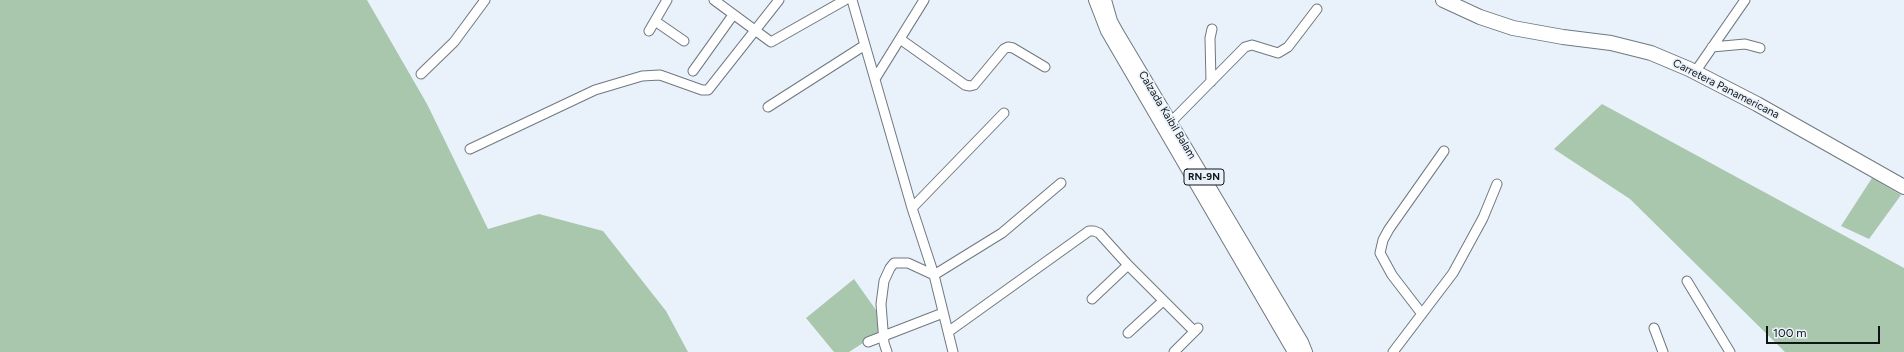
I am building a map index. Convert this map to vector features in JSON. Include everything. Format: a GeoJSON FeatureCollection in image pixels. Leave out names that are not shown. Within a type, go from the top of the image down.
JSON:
{"type":"FeatureCollection","features":[{"type":"Feature","properties":{"kind":"highway","name":"Carretera Panamericana"},"geometry":{"type":"LineString","coordinates":[[1443,0],[1480,17],[1513,28],[1563,37],[1610,43],[1651,53],[1696,72],[1757,104],[1904,187]]}},
{"type":"Feature","properties":{"kind":"main road","name":"Calzada Kaibil Balam"},"geometry":{"type":"LineString","coordinates":[[1095,0],[1107,31],[1294,352]]}},
{"type":"Feature","properties":{"kind":"main road","name":"Calzada Kaibil Balam"},"geometry":{"type":"LineString","coordinates":[[1105,0],[1111,21],[1117,32],[1302,342],[1306,352]]}},
{"type":"Feature","properties":{"kind":"street"},"geometry":{"type":"LineString","coordinates":[[421,74],[454,42],[485,0]]}},
{"type":"Feature","properties":{"kind":"street"},"geometry":{"type":"LineString","coordinates":[[649,31],[667,0]]}},
{"type":"Feature","properties":{"kind":"street"},"geometry":{"type":"LineString","coordinates":[[714,0],[771,42],[845,0]]}},
{"type":"Feature","properties":{"kind":"street"},"geometry":{"type":"LineString","coordinates":[[852,0],[912,208],[934,275],[953,352]]}},
{"type":"Feature","properties":{"kind":"street"},"geometry":{"type":"LineString","coordinates":[[875,79],[924,0]]}},
{"type":"Feature","properties":{"kind":"street"},"geometry":{"type":"LineString","coordinates":[[1696,72],[1745,0]]}},
{"type":"Feature","properties":{"kind":"street"},"geometry":{"type":"LineString","coordinates":[[470,149],[595,90],[642,76],[660,75],[702,90],[708,90],[777,1]]}},
{"type":"Feature","properties":{"kind":"street"},"geometry":{"type":"LineString","coordinates":[[1171,122],[1245,47],[1252,45],[1278,53],[1288,47],[1317,9]]}},
{"type":"Feature","properties":{"kind":"street"},"geometry":{"type":"LineString","coordinates":[[693,71],[734,15]]}},
{"type":"Feature","properties":{"kind":"street"},"geometry":{"type":"LineString","coordinates":[[655,20],[684,40]]}},
{"type":"Feature","properties":{"kind":"street"},"geometry":{"type":"LineString","coordinates":[[1210,82],[1210,38],[1212,29]]}},
{"type":"Feature","properties":{"kind":"street"},"geometry":{"type":"LineString","coordinates":[[900,39],[965,85],[970,86],[974,85],[1004,49],[1008,47],[1013,48],[1045,67]]}},
{"type":"Feature","properties":{"kind":"street"},"geometry":{"type":"LineString","coordinates":[[1712,47],[1745,44],[1760,48]]}},
{"type":"Feature","properties":{"kind":"street"},"geometry":{"type":"LineString","coordinates":[[768,107],[865,45]]}},
{"type":"Feature","properties":{"kind":"street"},"geometry":{"type":"LineString","coordinates":[[912,208],[1004,113]]}},
{"type":"Feature","properties":{"kind":"street"},"geometry":{"type":"LineString","coordinates":[[1422,314],[1392,274],[1380,253],[1383,240],[1389,229],[1444,151]]}},
{"type":"Feature","properties":{"kind":"street"},"geometry":{"type":"LineString","coordinates":[[934,275],[1002,233],[1061,183]]}},
{"type":"Feature","properties":{"kind":"street"},"geometry":{"type":"LineString","coordinates":[[1393,352],[1457,267],[1483,218],[1497,184]]}},
{"type":"Feature","properties":{"kind":"street"},"geometry":{"type":"LineString","coordinates":[[948,332],[1089,231],[1094,230],[1099,233],[1163,301],[1196,329],[1174,352]]}},
{"type":"Feature","properties":{"kind":"street"},"geometry":{"type":"LineString","coordinates":[[887,352],[883,337],[881,304],[884,281],[890,268],[894,263],[908,263],[934,275]]}},
{"type":"Feature","properties":{"kind":"street"},"geometry":{"type":"LineString","coordinates":[[1092,299],[1128,265]]}},
{"type":"Feature","properties":{"kind":"street"},"geometry":{"type":"LineString","coordinates":[[1688,281],[1730,352]]}},
{"type":"Feature","properties":{"kind":"street"},"geometry":{"type":"LineString","coordinates":[[1128,333],[1163,301]]}},
{"type":"Feature","properties":{"kind":"street"},"geometry":{"type":"LineString","coordinates":[[868,342],[943,313]]}},
{"type":"Feature","properties":{"kind":"street"},"geometry":{"type":"LineString","coordinates":[[1654,328],[1663,352]]}},
{"type":"Feature","properties":{"kind":"green space"},"geometry":{"type":"Polygon","coordinates":[[[0,0],[367,0],[427,104],[488,229],[539,214],[603,231],[666,311],[688,352],[0,352],[0,0]]]}},
{"type":"Feature","properties":{"kind":"green space"},"geometry":{"type":"Polygon","coordinates":[[[1602,104],[1904,268],[1904,352],[1785,352],[1630,199],[1554,149],[1602,104]]]}},
{"type":"Feature","properties":{"kind":"green space"},"geometry":{"type":"Polygon","coordinates":[[[1872,178],[1901,195],[1869,239],[1841,226],[1872,178]]]}},
{"type":"Feature","properties":{"kind":"green space"},"geometry":{"type":"Polygon","coordinates":[[[854,279],[888,327],[849,352],[834,352],[806,318],[854,279]]]}}]}
